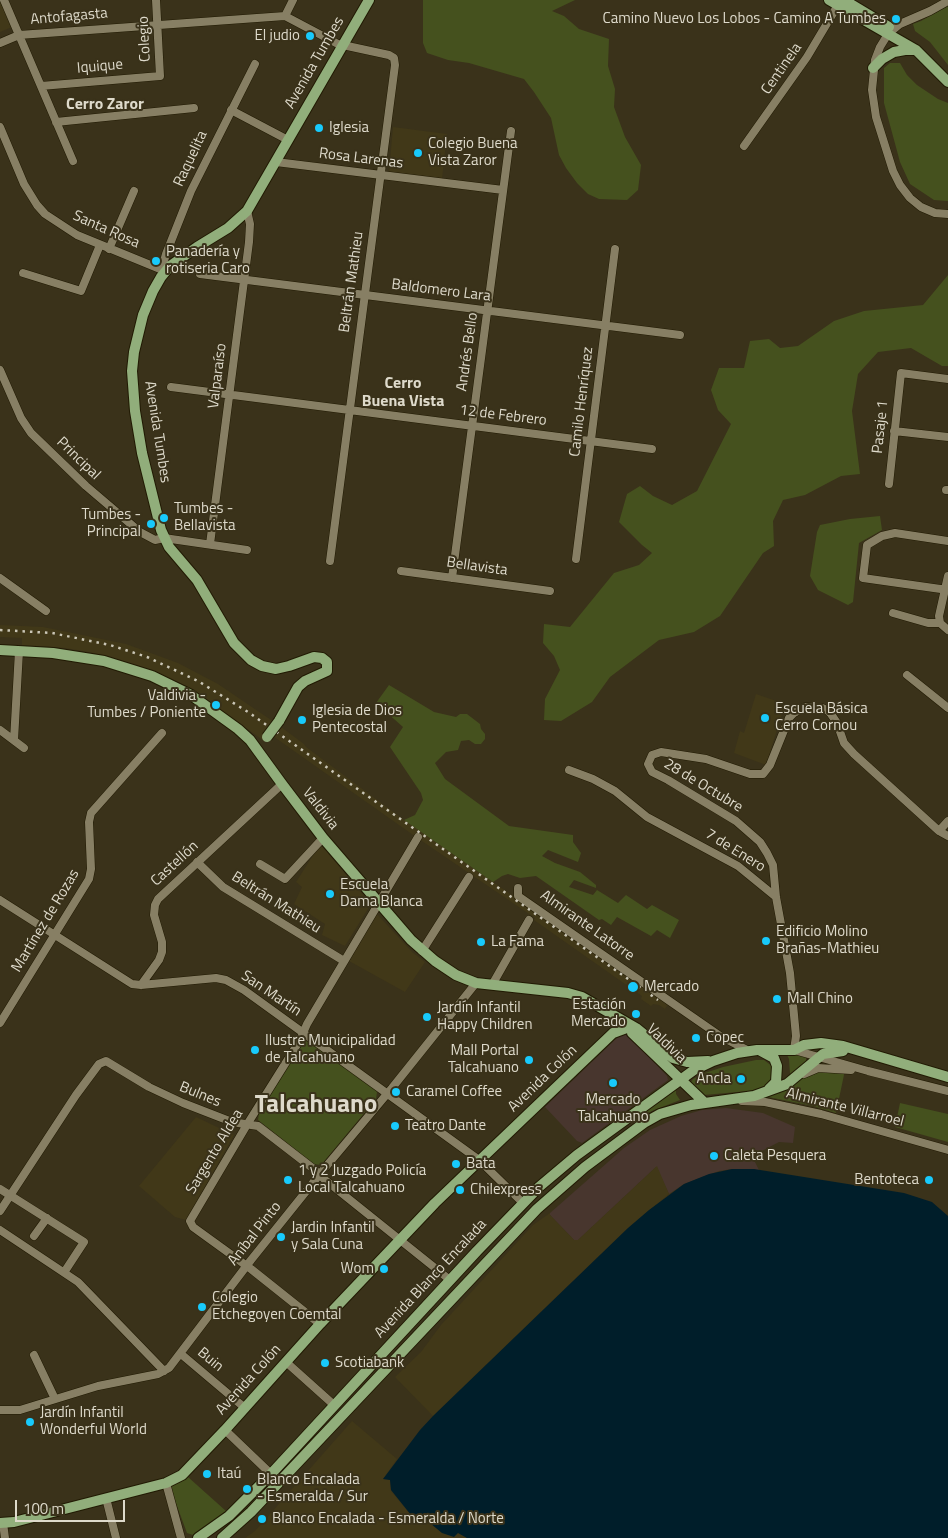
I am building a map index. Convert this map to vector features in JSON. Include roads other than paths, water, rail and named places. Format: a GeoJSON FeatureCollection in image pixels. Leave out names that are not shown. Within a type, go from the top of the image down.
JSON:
{"type":"FeatureCollection","features":[{"type":"Feature","properties":{"kind":"main road","name":"Avenida Tumbes"},"geometry":{"type":"LineString","coordinates":[[257,751],[279,721],[298,687],[305,681],[327,671],[327,662],[322,658],[314,657],[276,669],[262,666],[251,660],[234,643],[197,580],[173,552],[164,538],[154,506],[135,411],[132,371],[136,339],[153,291],[165,270],[198,246],[228,228],[247,210],[369,0]]}},
{"type":"Feature","properties":{"kind":"main road"},"geometry":{"type":"LineString","coordinates":[[837,2],[925,50],[948,73]]}},
{"type":"Feature","properties":{"kind":"main road"},"geometry":{"type":"LineString","coordinates":[[890,31],[916,50],[948,82]]}},
{"type":"Feature","properties":{"kind":"main road"},"geometry":{"type":"LineString","coordinates":[[873,68],[882,59],[894,52],[916,50]]}},
{"type":"Feature","properties":{"kind":"main road","name":"Valdivia"},"geometry":{"type":"LineString","coordinates":[[0,650],[53,653],[91,658],[162,680],[191,695],[247,737],[323,838],[378,902],[422,951],[456,975],[476,983],[568,993],[582,997],[669,1056],[678,1060],[694,1062],[713,1061]]}},
{"type":"Feature","properties":{"kind":"main road","name":"Valdivia"},"geometry":{"type":"LineString","coordinates":[[628,1027],[705,1103]]}},
{"type":"Feature","properties":{"kind":"main road","name":"Avenida Colón"},"geometry":{"type":"LineString","coordinates":[[1,1524],[166,1484],[187,1471],[399,1239],[479,1160],[613,1034],[628,1027]]}},
{"type":"Feature","properties":{"kind":"main road"},"geometry":{"type":"LineString","coordinates":[[794,1050],[821,1043],[843,1046],[854,1051],[948,1077]]}},
{"type":"Feature","properties":{"kind":"main road","name":"Avenida Blanco Encalada"},"geometry":{"type":"LineString","coordinates":[[198,1538],[228,1516],[271,1474],[523,1203],[577,1155],[694,1070],[732,1055],[753,1051],[794,1050]]}},
{"type":"Feature","properties":{"kind":"main road"},"geometry":{"type":"LineString","coordinates":[[753,1051],[766,1053],[776,1062],[776,1079],[769,1089]]}},
{"type":"Feature","properties":{"kind":"main road"},"geometry":{"type":"LineString","coordinates":[[818,1057],[833,1051],[854,1051]]}},
{"type":"Feature","properties":{"kind":"main road","name":"Avenida Blanco Encalada"},"geometry":{"type":"LineString","coordinates":[[222,1538],[240,1524],[556,1190],[644,1123],[669,1111],[705,1103],[754,1096],[787,1084],[818,1057]]}},
{"type":"Feature","properties":{"kind":"main road"},"geometry":{"type":"LineString","coordinates":[[523,1203],[526,1220]]}},
{"type":"Feature","properties":{"kind":"main road"},"geometry":{"type":"LineString","coordinates":[[450,1280],[458,1284],[466,1284]]}},
{"type":"Feature","properties":{"kind":"main road"},"geometry":{"type":"LineString","coordinates":[[333,1424],[334,1405]]}},
{"type":"Feature","properties":{"kind":"main road"},"geometry":{"type":"LineString","coordinates":[[271,1474],[284,1476]]}},
{"type":"Feature","properties":{"kind":"street"},"geometry":{"type":"LineString","coordinates":[[4,0],[73,161]]}},
{"type":"Feature","properties":{"kind":"street","name":"Colegio"},"geometry":{"type":"LineString","coordinates":[[156,0],[160,76]]}},
{"type":"Feature","properties":{"kind":"street"},"geometry":{"type":"LineString","coordinates":[[293,0],[285,16],[344,46]]}},
{"type":"Feature","properties":{"kind":"street"},"geometry":{"type":"LineString","coordinates":[[948,1],[890,31],[880,47],[873,68],[872,90],[874,108],[896,178],[915,203],[935,213],[948,214]]}},
{"type":"Feature","properties":{"kind":"street","name":"Centinela"},"geometry":{"type":"LineString","coordinates":[[744,146],[807,57],[837,2]]}},
{"type":"Feature","properties":{"kind":"street","name":"Antofagasta"},"geometry":{"type":"LineString","coordinates":[[0,43],[20,35],[285,16]]}},
{"type":"Feature","properties":{"kind":"street","name":"Beltrán Mathieu"},"geometry":{"type":"LineString","coordinates":[[330,561],[395,60],[389,55],[344,46]]}},
{"type":"Feature","properties":{"kind":"street","name":"Raquelita"},"geometry":{"type":"LineString","coordinates":[[165,270],[164,261],[166,254],[191,191],[255,64]]}},
{"type":"Feature","properties":{"kind":"street","name":"Iquique"},"geometry":{"type":"LineString","coordinates":[[41,86],[160,76]]}},
{"type":"Feature","properties":{"kind":"street"},"geometry":{"type":"LineString","coordinates":[[56,122],[194,108]]}},
{"type":"Feature","properties":{"kind":"street"},"geometry":{"type":"LineString","coordinates":[[231,110],[288,140]]}},
{"type":"Feature","properties":{"kind":"street","name":"Santa Rosa"},"geometry":{"type":"LineString","coordinates":[[0,128],[21,178],[37,205],[46,214],[64,228],[100,245],[165,270]]}},
{"type":"Feature","properties":{"kind":"street","name":"Andrés Bello"},"geometry":{"type":"LineString","coordinates":[[452,578],[511,130]]}},
{"type":"Feature","properties":{"kind":"street","name":"Rosa Larenas"},"geometry":{"type":"LineString","coordinates":[[276,162],[503,190]]}},
{"type":"Feature","properties":{"kind":"street"},"geometry":{"type":"LineString","coordinates":[[109,249],[134,191]]}},
{"type":"Feature","properties":{"kind":"street","name":"Valparaíso"},"geometry":{"type":"LineString","coordinates":[[210,544],[250,233],[247,210]]}},
{"type":"Feature","properties":{"kind":"street"},"geometry":{"type":"LineString","coordinates":[[23,273],[81,291],[100,245]]}},
{"type":"Feature","properties":{"kind":"street","name":"Camilo Henríquez"},"geometry":{"type":"LineString","coordinates":[[576,559],[615,249]]}},
{"type":"Feature","properties":{"kind":"street","name":"Baldomero Lara"},"geometry":{"type":"LineString","coordinates":[[200,274],[680,335]]}},
{"type":"Feature","properties":{"kind":"street","name":"Principal"},"geometry":{"type":"LineString","coordinates":[[0,370],[24,423],[58,460],[103,502],[140,532],[152,539],[164,538]]}},
{"type":"Feature","properties":{"kind":"street","name":"Pasaje 1"},"geometry":{"type":"LineString","coordinates":[[889,484],[901,373],[948,379]]}},
{"type":"Feature","properties":{"kind":"street","name":"12 de Febrero"},"geometry":{"type":"LineString","coordinates":[[171,387],[652,449]]}},
{"type":"Feature","properties":{"kind":"street"},"geometry":{"type":"LineString","coordinates":[[894,431],[948,437]]}},
{"type":"Feature","properties":{"kind":"street"},"geometry":{"type":"LineString","coordinates":[[946,590],[863,578],[867,545],[882,536],[895,533],[948,541]]}},
{"type":"Feature","properties":{"kind":"street"},"geometry":{"type":"LineString","coordinates":[[164,538],[247,550]]}},
{"type":"Feature","properties":{"kind":"street","name":"Bellavista"},"geometry":{"type":"LineString","coordinates":[[401,571],[550,591]]}},
{"type":"Feature","properties":{"kind":"street"},"geometry":{"type":"LineString","coordinates":[[948,576],[939,616],[940,623],[948,630]]}},
{"type":"Feature","properties":{"kind":"street"},"geometry":{"type":"LineString","coordinates":[[0,578],[46,611]]}},
{"type":"Feature","properties":{"kind":"street"},"geometry":{"type":"LineString","coordinates":[[893,613],[928,623],[940,623]]}},
{"type":"Feature","properties":{"kind":"street"},"geometry":{"type":"LineString","coordinates":[[14,740],[18,651]]}},
{"type":"Feature","properties":{"kind":"street"},"geometry":{"type":"LineString","coordinates":[[907,676],[948,708]]}},
{"type":"Feature","properties":{"kind":"street","name":"28 de Octubre"},"geometry":{"type":"LineString","coordinates":[[776,896],[773,865],[760,842],[736,821],[652,772],[648,764],[652,755],[661,752],[684,755],[706,759],[750,774],[763,774],[770,765],[789,718],[805,707],[822,708],[831,714],[837,723],[844,743],[854,754],[939,831],[948,836]]}},
{"type":"Feature","properties":{"kind":"street"},"geometry":{"type":"LineString","coordinates":[[0,730],[24,748]]}},
{"type":"Feature","properties":{"kind":"street","name":"Martínez de Rozas"},"geometry":{"type":"LineString","coordinates":[[0,1023],[91,873],[89,822],[91,813],[162,733]]}},
{"type":"Feature","properties":{"kind":"street","name":"7 de Enero"},"geometry":{"type":"LineString","coordinates":[[570,770],[593,779],[615,791],[647,817],[738,866],[776,896]]}},
{"type":"Feature","properties":{"kind":"street","name":"Castellón"},"geometry":{"type":"LineString","coordinates":[[141,985],[159,960],[162,952],[162,942],[154,915],[156,902],[160,896],[282,784]]}},
{"type":"Feature","properties":{"kind":"street"},"geometry":{"type":"LineString","coordinates":[[939,831],[948,821]]}},
{"type":"Feature","properties":{"kind":"street","name":"Sargento Aldea"},"geometry":{"type":"LineString","coordinates":[[246,1266],[193,1227],[190,1223],[191,1218],[304,1032],[378,902],[418,837]]}},
{"type":"Feature","properties":{"kind":"street"},"geometry":{"type":"LineString","coordinates":[[260,864],[286,878],[323,838]]}},
{"type":"Feature","properties":{"kind":"street","name":"Beltrán Mathieu"},"geometry":{"type":"LineString","coordinates":[[198,862],[223,887],[344,961]]}},
{"type":"Feature","properties":{"kind":"street"},"geometry":{"type":"LineString","coordinates":[[422,951],[469,877]]}},
{"type":"Feature","properties":{"kind":"street","name":"Almirante Latorre"},"geometry":{"type":"LineString","coordinates":[[518,888],[518,896],[720,1036],[753,1051]]}},
{"type":"Feature","properties":{"kind":"street"},"geometry":{"type":"LineString","coordinates":[[776,896],[790,973],[796,1036],[794,1050]]}},
{"type":"Feature","properties":{"kind":"street","name":"San Martín"},"geometry":{"type":"LineString","coordinates":[[0,900],[130,983],[141,985],[221,978],[250,994],[479,1160],[523,1203]]}},
{"type":"Feature","properties":{"kind":"street"},"geometry":{"type":"LineString","coordinates":[[492,985],[529,920]]}},
{"type":"Feature","properties":{"kind":"street","name":"Aníbal Pinto"},"geometry":{"type":"LineString","coordinates":[[164,1371],[180,1354],[246,1266],[476,983]]}},
{"type":"Feature","properties":{"kind":"street","name":"Almirante Latorre"},"geometry":{"type":"LineString","coordinates":[[720,1036],[732,1055]]}},
{"type":"Feature","properties":{"kind":"street","name":"Avenida Blanco Encalada"},"geometry":{"type":"LineString","coordinates":[[794,1050],[818,1057]]}},
{"type":"Feature","properties":{"kind":"street"},"geometry":{"type":"LineString","coordinates":[[818,1057],[948,1092]]}},
{"type":"Feature","properties":{"kind":"street","name":"Bulnes"},"geometry":{"type":"LineString","coordinates":[[10,1196],[76,1095],[103,1061],[108,1062],[170,1098],[232,1122],[258,1126],[450,1280]]}},
{"type":"Feature","properties":{"kind":"street"},"geometry":{"type":"LineString","coordinates":[[787,1084],[818,1068],[868,1071]]}},
{"type":"Feature","properties":{"kind":"street","name":"Almirante Villarroel"},"geometry":{"type":"LineString","coordinates":[[733,1100],[764,1102],[821,1114],[948,1150]]}},
{"type":"Feature","properties":{"kind":"street"},"geometry":{"type":"LineString","coordinates":[[0,1189],[84,1242],[64,1272]]}},
{"type":"Feature","properties":{"kind":"street"},"geometry":{"type":"LineString","coordinates":[[0,1212],[10,1196]]}},
{"type":"Feature","properties":{"kind":"street"},"geometry":{"type":"LineString","coordinates":[[34,1236],[46,1218]]}},
{"type":"Feature","properties":{"kind":"street"},"geometry":{"type":"LineString","coordinates":[[0,1230],[64,1272],[88,1291],[164,1371],[150,1376],[98,1386],[20,1410],[0,1410]]}},
{"type":"Feature","properties":{"kind":"street"},"geometry":{"type":"LineString","coordinates":[[246,1266],[320,1324]]}},
{"type":"Feature","properties":{"kind":"street","name":"Buin"},"geometry":{"type":"LineString","coordinates":[[180,1354],[245,1408]]}},
{"type":"Feature","properties":{"kind":"street"},"geometry":{"type":"LineString","coordinates":[[34,1355],[55,1399]]}},
{"type":"Feature","properties":{"kind":"street"},"geometry":{"type":"LineString","coordinates":[[286,1362],[334,1405]]}},
{"type":"Feature","properties":{"kind":"street"},"geometry":{"type":"LineString","coordinates":[[225,1430],[271,1474]]}},
{"type":"Feature","properties":{"kind":"street"},"geometry":{"type":"LineString","coordinates":[[166,1484],[181,1538]]}},
{"type":"Feature","properties":{"kind":"street"},"geometry":{"type":"LineString","coordinates":[[106,1498],[116,1538]]}},
{"type":"Feature","properties":{"kind":"street"},"geometry":{"type":"LineString","coordinates":[[1,1524],[5,1538]]}},
{"type":"Feature","properties":{"kind":"water"},"geometry":{"type":"Polygon","coordinates":[[[732,1169],[754,1169],[904,1193],[932,1202],[948,1216],[948,1538],[467,1538],[458,1533],[454,1537],[442,1533],[424,1518],[411,1515],[391,1490],[390,1480],[383,1479],[420,1430],[628,1228],[649,1210],[684,1184],[709,1174],[732,1169]]]}},
{"type":"Feature","properties":{"kind":"railway"},"geometry":{"type":"LineString","coordinates":[[0,630],[52,633],[110,645],[147,657],[198,681],[248,712],[658,1000]]}},
{"type":"Feature","properties":{"kind":"place","name":"Camino Nuevo Los Lobos - Camino A Tumbes"},"geometry":{"type":"Point","coordinates":[896,19]}},
{"type":"Feature","properties":{"kind":"place","name":"El judio"},"geometry":{"type":"Point","coordinates":[310,36]}},
{"type":"Feature","properties":{"kind":"place","name":"Iglesia"},"geometry":{"type":"Point","coordinates":[319,128]}},
{"type":"Feature","properties":{"kind":"place","name":"Colegio Buena Vista Zaror"},"geometry":{"type":"Point","coordinates":[418,153]}},
{"type":"Feature","properties":{"kind":"place","name":"Panadería y rotiseria Caro"},"geometry":{"type":"Point","coordinates":[156,261]}},
{"type":"Feature","properties":{"kind":"place","name":"Tumbes - Bellavista"},"geometry":{"type":"Point","coordinates":[164,518]}},
{"type":"Feature","properties":{"kind":"place","name":"Tumbes - Principal"},"geometry":{"type":"Point","coordinates":[151,524]}},
{"type":"Feature","properties":{"kind":"place","name":"Valdivia - Tumbes / Poniente"},"geometry":{"type":"Point","coordinates":[216,705]}},
{"type":"Feature","properties":{"kind":"place","name":"Escuela Básica Cerro Cornou"},"geometry":{"type":"Point","coordinates":[765,718]}},
{"type":"Feature","properties":{"kind":"place","name":"Iglesia de Dios Pentecostal"},"geometry":{"type":"Point","coordinates":[302,720]}},
{"type":"Feature","properties":{"kind":"place","name":"Escuela Dama Blanca"},"geometry":{"type":"Point","coordinates":[330,894]}},
{"type":"Feature","properties":{"kind":"place","name":"Edificio Molino Brañas-Mathieu"},"geometry":{"type":"Point","coordinates":[766,941]}},
{"type":"Feature","properties":{"kind":"place","name":"La Fama"},"geometry":{"type":"Point","coordinates":[481,942]}},
{"type":"Feature","properties":{"kind":"place","name":"Mercado"},"geometry":{"type":"Point","coordinates":[633,987]}},
{"type":"Feature","properties":{"kind":"place","name":"Mall Chino"},"geometry":{"type":"Point","coordinates":[777,999]}},
{"type":"Feature","properties":{"kind":"place","name":"Estación Mercado"},"geometry":{"type":"Point","coordinates":[636,1014]}},
{"type":"Feature","properties":{"kind":"place","name":"Jardín Infantil Happy Children"},"geometry":{"type":"Point","coordinates":[427,1017]}},
{"type":"Feature","properties":{"kind":"place","name":"Copec"},"geometry":{"type":"Point","coordinates":[696,1038]}},
{"type":"Feature","properties":{"kind":"place","name":"Ilustre Municipalidad de Talcahuano"},"geometry":{"type":"Point","coordinates":[255,1050]}},
{"type":"Feature","properties":{"kind":"place","name":"Mall Portal Talcahuano"},"geometry":{"type":"Point","coordinates":[529,1060]}},
{"type":"Feature","properties":{"kind":"place","name":"Ancla"},"geometry":{"type":"Point","coordinates":[741,1079]}},
{"type":"Feature","properties":{"kind":"place","name":"Mercado Talcahuano"},"geometry":{"type":"Point","coordinates":[613,1083]}},
{"type":"Feature","properties":{"kind":"place","name":"Caramel Coffee"},"geometry":{"type":"Point","coordinates":[396,1092]}},
{"type":"Feature","properties":{"kind":"place","name":"Teatro Dante"},"geometry":{"type":"Point","coordinates":[395,1126]}},
{"type":"Feature","properties":{"kind":"place","name":"Caleta Pesquera"},"geometry":{"type":"Point","coordinates":[714,1156]}},
{"type":"Feature","properties":{"kind":"place","name":"Bata"},"geometry":{"type":"Point","coordinates":[456,1164]}},
{"type":"Feature","properties":{"kind":"place","name":"1 y 2 Juzgado Policía Local Talcahuano"},"geometry":{"type":"Point","coordinates":[288,1180]}},
{"type":"Feature","properties":{"kind":"place","name":"Bentoteca"},"geometry":{"type":"Point","coordinates":[929,1180]}},
{"type":"Feature","properties":{"kind":"place","name":"Chilexpress"},"geometry":{"type":"Point","coordinates":[460,1190]}},
{"type":"Feature","properties":{"kind":"place","name":"Jardin Infantil y Sala Cuna"},"geometry":{"type":"Point","coordinates":[281,1237]}},
{"type":"Feature","properties":{"kind":"place","name":"Wom"},"geometry":{"type":"Point","coordinates":[384,1269]}},
{"type":"Feature","properties":{"kind":"place","name":"Colegio Etchegoyen Coemtal"},"geometry":{"type":"Point","coordinates":[202,1307]}},
{"type":"Feature","properties":{"kind":"place","name":"Scotiabank"},"geometry":{"type":"Point","coordinates":[325,1363]}},
{"type":"Feature","properties":{"kind":"place","name":"Jardín Infantil Wonderful World"},"geometry":{"type":"Point","coordinates":[30,1422]}},
{"type":"Feature","properties":{"kind":"place","name":"Itaú"},"geometry":{"type":"Point","coordinates":[207,1474]}},
{"type":"Feature","properties":{"kind":"place","name":"Blanco Encalada - Esmeralda / Sur"},"geometry":{"type":"Point","coordinates":[247,1489]}},
{"type":"Feature","properties":{"kind":"place","name":"Blanco Encalada - Esmeralda / Norte"},"geometry":{"type":"Point","coordinates":[262,1519]}},
{"type":"Feature","properties":{"kind":"district","name":"Cerro Zaror"},"geometry":{"type":"Point","coordinates":[105,105]}},
{"type":"Feature","properties":{"kind":"district","name":"Cerro Buena Vista"},"geometry":{"type":"Point","coordinates":[403,393]}},
{"type":"Feature","properties":{"kind":"district","name":"Talcahuano"},"geometry":{"type":"Point","coordinates":[316,1106]}}]}
